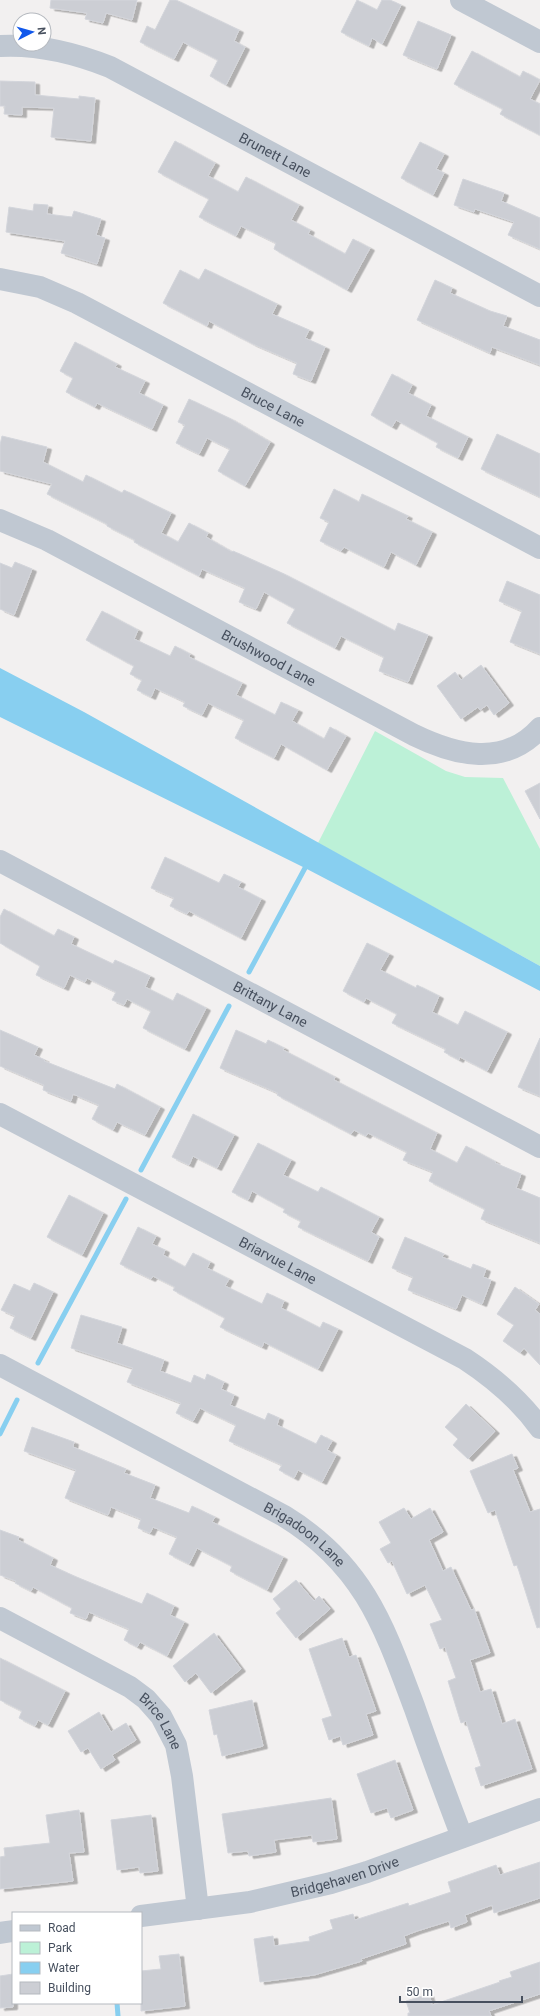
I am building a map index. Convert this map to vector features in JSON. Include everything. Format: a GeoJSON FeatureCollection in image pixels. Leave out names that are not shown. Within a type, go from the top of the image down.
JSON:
{"type":"FeatureCollection","features":[{"type":"Feature","properties":{"kind":"street"},"geometry":{"type":"LineString","coordinates":[[461,0],[540,42]]}},
{"type":"Feature","properties":{"kind":"street","name":"Brunett Lane"},"geometry":{"type":"LineString","coordinates":[[0,46],[22,46],[64,52],[110,67],[540,296]]}},
{"type":"Feature","properties":{"kind":"street","name":"Bruce Lane"},"geometry":{"type":"LineString","coordinates":[[0,279],[40,287],[77,303],[540,548]]}},
{"type":"Feature","properties":{"kind":"street","name":"Brushwood Lane"},"geometry":{"type":"LineString","coordinates":[[0,520],[47,540],[408,732],[442,748],[466,754],[490,754],[522,742],[540,728]]}},
{"type":"Feature","properties":{"kind":"street","name":"Brittany Lane"},"geometry":{"type":"LineString","coordinates":[[0,861],[540,1147]]}},
{"type":"Feature","properties":{"kind":"street","name":"Briarvue Lane"},"geometry":{"type":"LineString","coordinates":[[0,1114],[465,1359],[491,1377],[509,1393],[540,1428]]}},
{"type":"Feature","properties":{"kind":"street","name":"Brigadoon Lane"},"geometry":{"type":"LineString","coordinates":[[0,1365],[284,1516],[304,1528],[334,1554],[359,1584],[379,1617],[392,1648],[462,1837]]}},
{"type":"Feature","properties":{"kind":"street","name":"Brice Lane"},"geometry":{"type":"LineString","coordinates":[[0,1618],[130,1687],[146,1700],[161,1716],[173,1737],[180,1765],[198,1909]]}},
{"type":"Feature","properties":{"kind":"street","name":"Bridgehaven Drive"},"geometry":{"type":"LineString","coordinates":[[142,1916],[250,1902],[331,1883],[367,1872],[540,1809]]}},
{"type":"Feature","properties":{"kind":"street"},"geometry":{"type":"LineString","coordinates":[[0,1933],[12,1931]]}},
{"type":"Feature","properties":{"kind":"green space"},"geometry":{"type":"Polygon","coordinates":[[[375,731],[446,771],[465,777],[503,778],[540,849],[540,966],[318,843],[375,731]]]}},
{"type":"Feature","properties":{"kind":"water"},"geometry":{"type":"Polygon","coordinates":[[[0,668],[84,712],[540,966],[540,991],[305,868],[0,717],[0,668]]]}},
{"type":"Feature","properties":{"kind":"building"},"geometry":{"type":"Polygon","coordinates":[[[51,0],[137,0],[132,20],[106,13],[103,23],[85,19],[87,13],[50,8],[51,0]]]}},
{"type":"Feature","properties":{"kind":"building"},"geometry":{"type":"Polygon","coordinates":[[[170,0],[176,0],[239,30],[234,41],[245,47],[226,85],[210,76],[218,60],[183,42],[174,59],[140,42],[147,26],[155,30],[170,0]]]}},
{"type":"Feature","properties":{"kind":"building"},"geometry":{"type":"Polygon","coordinates":[[[357,0],[377,10],[382,0],[390,0],[401,5],[382,44],[372,38],[369,46],[341,32],[357,0]]]}},
{"type":"Feature","properties":{"kind":"building"},"geometry":{"type":"Polygon","coordinates":[[[418,21],[451,35],[437,69],[403,55],[418,21]]]}},
{"type":"Feature","properties":{"kind":"building"},"geometry":{"type":"Polygon","coordinates":[[[472,51],[520,77],[523,71],[540,80],[530,99],[540,104],[540,135],[500,114],[503,109],[454,84],[472,51]]]}},
{"type":"Feature","properties":{"kind":"building"},"geometry":{"type":"Polygon","coordinates":[[[0,81],[35,82],[35,95],[79,99],[79,96],[95,98],[91,141],[51,137],[54,108],[22,107],[22,115],[4,114],[5,106],[0,106],[0,81]]]}},
{"type":"Feature","properties":{"kind":"building"},"geometry":{"type":"Polygon","coordinates":[[[175,141],[215,163],[208,176],[238,192],[246,177],[299,205],[291,220],[310,230],[308,234],[345,254],[353,239],[370,248],[347,290],[274,249],[276,243],[241,226],[236,236],[199,217],[209,199],[158,172],[175,141]]]}},
{"type":"Feature","properties":{"kind":"building"},"geometry":{"type":"Polygon","coordinates":[[[420,142],[444,154],[436,169],[444,173],[433,195],[401,178],[420,142]]]}},
{"type":"Feature","properties":{"kind":"building"},"geometry":{"type":"Polygon","coordinates":[[[463,179],[504,193],[501,201],[540,218],[540,249],[508,235],[514,222],[475,209],[474,212],[454,205],[463,179]]]}},
{"type":"Feature","properties":{"kind":"building"},"geometry":{"type":"Polygon","coordinates":[[[34,204],[48,205],[47,214],[72,217],[74,211],[101,219],[96,235],[105,238],[97,264],[61,253],[65,241],[6,232],[9,207],[33,211],[34,204]]]}},
{"type":"Feature","properties":{"kind":"building"},"geometry":{"type":"Polygon","coordinates":[[[205,269],[277,304],[272,314],[309,330],[305,338],[325,347],[311,381],[293,374],[297,363],[253,344],[209,321],[207,326],[163,303],[180,270],[199,280],[205,269]]]}},
{"type":"Feature","properties":{"kind":"building"},"geometry":{"type":"Polygon","coordinates":[[[435,280],[452,288],[450,293],[490,311],[507,316],[503,326],[540,340],[540,365],[492,347],[490,353],[417,320],[435,280]]]}},
{"type":"Feature","properties":{"kind":"building"},"geometry":{"type":"Polygon","coordinates":[[[75,342],[117,364],[115,367],[145,381],[139,393],[163,405],[152,429],[97,403],[95,407],[66,392],[73,378],[60,371],[75,342]]]}},
{"type":"Feature","properties":{"kind":"building"},"geometry":{"type":"Polygon","coordinates":[[[392,374],[412,385],[408,393],[431,405],[426,416],[468,437],[458,458],[436,447],[438,443],[396,420],[392,427],[371,415],[392,374]]]}},
{"type":"Feature","properties":{"kind":"building"},"geometry":{"type":"Polygon","coordinates":[[[189,399],[231,419],[270,442],[245,486],[218,471],[230,449],[207,438],[199,454],[176,443],[185,425],[178,422],[189,399]]]}},
{"type":"Feature","properties":{"kind":"building"},"geometry":{"type":"Polygon","coordinates":[[[497,434],[540,454],[540,497],[481,469],[497,434]]]}},
{"type":"Feature","properties":{"kind":"building"},"geometry":{"type":"Polygon","coordinates":[[[2,436],[47,447],[43,462],[83,482],[86,475],[122,493],[124,490],[171,513],[161,533],[178,542],[189,523],[208,533],[206,537],[232,552],[233,551],[284,574],[395,631],[398,623],[428,635],[408,682],[379,671],[384,657],[341,636],[335,648],[287,623],[295,609],[264,592],[256,609],[239,602],[245,588],[202,569],[199,576],[134,542],[135,540],[107,526],[107,524],[47,494],[52,484],[0,471],[0,445],[2,436]]]}},
{"type":"Feature","properties":{"kind":"building"},"geometry":{"type":"Polygon","coordinates":[[[334,489],[359,502],[362,494],[408,516],[406,519],[432,532],[416,565],[391,552],[384,567],[344,547],[341,551],[320,541],[329,522],[320,518],[334,489]]]}},
{"type":"Feature","properties":{"kind":"building"},"geometry":{"type":"Polygon","coordinates":[[[15,562],[32,569],[14,615],[0,609],[0,563],[12,568],[15,562]]]}},
{"type":"Feature","properties":{"kind":"building"},"geometry":{"type":"Polygon","coordinates":[[[507,581],[540,595],[540,654],[510,642],[522,611],[499,601],[507,581]]]}},
{"type":"Feature","properties":{"kind":"building"},"geometry":{"type":"Polygon","coordinates":[[[102,611],[138,630],[134,639],[170,656],[175,646],[190,654],[189,657],[242,683],[236,695],[275,715],[281,702],[298,710],[292,721],[324,739],[330,727],[346,736],[327,770],[281,744],[274,758],[235,738],[244,720],[208,703],[202,715],[183,706],[185,702],[155,688],[151,697],[137,690],[142,680],[130,674],[134,666],[86,640],[102,611]]]}},
{"type":"Feature","properties":{"kind":"building"},"geometry":{"type":"Polygon","coordinates":[[[481,665],[509,703],[494,715],[487,705],[480,710],[478,707],[461,719],[437,686],[455,672],[461,680],[481,665]]]}},
{"type":"Feature","properties":{"kind":"building"},"geometry":{"type":"Polygon","coordinates":[[[540,783],[540,819],[525,791],[540,783]]]}},
{"type":"Feature","properties":{"kind":"building"},"geometry":{"type":"Polygon","coordinates":[[[165,857],[219,883],[224,874],[241,882],[238,887],[261,899],[241,938],[189,911],[187,914],[170,906],[174,898],[151,888],[165,857]]]}},
{"type":"Feature","properties":{"kind":"building"},"geometry":{"type":"Polygon","coordinates":[[[4,909],[54,936],[58,929],[74,937],[71,944],[113,964],[115,960],[150,976],[145,987],[173,1001],[177,993],[206,1008],[185,1049],[143,1028],[151,1011],[127,999],[124,1005],[112,1000],[116,992],[87,978],[85,982],[70,975],[64,988],[36,975],[40,966],[0,943],[0,917],[4,909]]]}},
{"type":"Feature","properties":{"kind":"building"},"geometry":{"type":"Polygon","coordinates":[[[367,943],[389,954],[380,970],[416,988],[417,985],[439,996],[432,1012],[458,1025],[465,1011],[507,1032],[487,1071],[460,1057],[459,1060],[444,1052],[446,1049],[392,1023],[397,1014],[366,998],[364,1002],[343,991],[367,943]]]}},
{"type":"Feature","properties":{"kind":"building"},"geometry":{"type":"Polygon","coordinates":[[[0,1030],[38,1047],[34,1055],[45,1060],[44,1061],[115,1089],[117,1084],[160,1107],[145,1135],[117,1122],[113,1130],[92,1119],[99,1105],[73,1094],[71,1101],[43,1090],[44,1085],[0,1066],[0,1030]]]}},
{"type":"Feature","properties":{"kind":"building"},"geometry":{"type":"Polygon","coordinates":[[[236,1030],[266,1044],[268,1040],[284,1048],[283,1050],[335,1077],[334,1080],[437,1133],[430,1149],[457,1163],[466,1146],[496,1162],[495,1163],[521,1174],[516,1188],[540,1198],[540,1243],[481,1219],[485,1209],[429,1181],[433,1172],[403,1160],[407,1152],[368,1133],[366,1136],[354,1130],[351,1134],[277,1095],[278,1093],[220,1068],[236,1030]]]}},
{"type":"Feature","properties":{"kind":"building"},"geometry":{"type":"Polygon","coordinates":[[[540,1038],[540,1096],[518,1087],[540,1038]]]}},
{"type":"Feature","properties":{"kind":"building"},"geometry":{"type":"Polygon","coordinates":[[[193,1114],[234,1135],[217,1168],[193,1156],[189,1165],[172,1157],[193,1114]]]}},
{"type":"Feature","properties":{"kind":"building"},"geometry":{"type":"Polygon","coordinates":[[[258,1143],[291,1160],[283,1175],[318,1192],[321,1187],[379,1217],[371,1232],[379,1237],[368,1261],[298,1227],[301,1221],[283,1212],[285,1209],[252,1191],[248,1200],[232,1192],[258,1143]]]}},
{"type":"Feature","properties":{"kind":"building"},"geometry":{"type":"Polygon","coordinates":[[[69,1195],[103,1213],[82,1255],[47,1237],[69,1195]]]}},
{"type":"Feature","properties":{"kind":"building"},"geometry":{"type":"Polygon","coordinates":[[[138,1227],[156,1236],[152,1244],[165,1250],[163,1255],[185,1267],[193,1253],[210,1262],[207,1268],[229,1279],[225,1286],[262,1304],[267,1293],[284,1301],[281,1308],[320,1328],[323,1322],[338,1329],[318,1369],[264,1342],[262,1347],[220,1327],[225,1318],[173,1290],[175,1287],[153,1276],[151,1279],[120,1264],[138,1227]]]}},
{"type":"Feature","properties":{"kind":"building"},"geometry":{"type":"Polygon","coordinates":[[[405,1237],[444,1254],[442,1257],[471,1269],[473,1264],[486,1269],[483,1277],[491,1280],[482,1304],[462,1295],[456,1309],[408,1290],[413,1277],[392,1268],[405,1237]]]}},
{"type":"Feature","properties":{"kind":"building"},"geometry":{"type":"Polygon","coordinates":[[[34,1283],[53,1292],[31,1338],[10,1328],[15,1316],[1,1310],[14,1284],[30,1291],[34,1283]]]}},
{"type":"Feature","properties":{"kind":"building"},"geometry":{"type":"Polygon","coordinates":[[[515,1287],[539,1304],[535,1310],[540,1314],[540,1365],[524,1348],[520,1353],[503,1341],[514,1325],[497,1314],[515,1287]]]}},
{"type":"Feature","properties":{"kind":"building"},"geometry":{"type":"Polygon","coordinates":[[[81,1315],[122,1327],[117,1343],[164,1360],[160,1371],[191,1383],[194,1375],[205,1380],[207,1374],[224,1382],[221,1389],[234,1395],[230,1405],[265,1420],[268,1413],[279,1418],[277,1425],[316,1444],[321,1435],[332,1441],[327,1450],[336,1455],[322,1482],[298,1470],[294,1478],[279,1470],[282,1465],[229,1441],[236,1425],[200,1408],[193,1421],[176,1413],[181,1403],[127,1382],[133,1368],[71,1348],[81,1315]]]}},
{"type":"Feature","properties":{"kind":"building"},"geometry":{"type":"Polygon","coordinates":[[[466,1404],[495,1431],[468,1459],[453,1445],[458,1439],[445,1427],[466,1404]]]}},
{"type":"Feature","properties":{"kind":"building"},"geometry":{"type":"Polygon","coordinates":[[[32,1427],[74,1442],[73,1447],[126,1469],[124,1473],[155,1485],[150,1498],[189,1513],[192,1506],[215,1517],[212,1522],[283,1557],[267,1590],[230,1571],[232,1566],[197,1548],[189,1564],[169,1554],[177,1537],[153,1527],[150,1533],[138,1528],[141,1519],[111,1507],[108,1515],[65,1498],[76,1470],[24,1451],[32,1427]]]}},
{"type":"Feature","properties":{"kind":"building"},"geometry":{"type":"Polygon","coordinates":[[[512,1454],[518,1468],[513,1470],[530,1512],[540,1509],[540,1627],[537,1628],[517,1565],[514,1566],[495,1510],[488,1513],[470,1471],[512,1454]]]}},
{"type":"Feature","properties":{"kind":"building"},"geometry":{"type":"Polygon","coordinates":[[[404,1508],[411,1519],[430,1508],[443,1532],[429,1540],[443,1571],[451,1567],[471,1610],[474,1609],[490,1653],[470,1660],[480,1692],[491,1689],[502,1724],[515,1719],[532,1769],[481,1786],[475,1768],[481,1766],[466,1721],[461,1723],[448,1681],[456,1678],[445,1647],[440,1649],[430,1624],[442,1620],[425,1585],[407,1594],[392,1561],[388,1563],[380,1549],[391,1543],[379,1522],[404,1508]]]}},
{"type":"Feature","properties":{"kind":"building"},"geometry":{"type":"Polygon","coordinates":[[[0,1530],[19,1537],[18,1540],[53,1558],[50,1565],[74,1576],[142,1604],[147,1593],[174,1606],[170,1615],[184,1622],[167,1656],[140,1642],[137,1647],[124,1640],[129,1629],[89,1612],[86,1619],[70,1613],[72,1608],[33,1587],[31,1591],[15,1583],[16,1581],[0,1575],[0,1530]]]}},
{"type":"Feature","properties":{"kind":"building"},"geometry":{"type":"Polygon","coordinates":[[[296,1580],[314,1601],[319,1596],[330,1609],[296,1638],[276,1613],[281,1609],[273,1599],[296,1580]]]}},
{"type":"Feature","properties":{"kind":"building"},"geometry":{"type":"Polygon","coordinates":[[[214,1633],[241,1669],[211,1693],[196,1673],[185,1682],[173,1666],[214,1633]]]}},
{"type":"Feature","properties":{"kind":"building"},"geometry":{"type":"Polygon","coordinates":[[[342,1638],[349,1657],[356,1655],[376,1711],[366,1714],[373,1735],[343,1745],[340,1736],[329,1740],[322,1719],[332,1716],[309,1649],[342,1638]]]}},
{"type":"Feature","properties":{"kind":"building"},"geometry":{"type":"Polygon","coordinates":[[[0,1658],[65,1691],[48,1725],[38,1720],[35,1726],[19,1718],[22,1711],[0,1700],[0,1658]]]}},
{"type":"Feature","properties":{"kind":"building"},"geometry":{"type":"Polygon","coordinates":[[[252,1700],[263,1746],[222,1756],[217,1734],[214,1735],[209,1710],[252,1700]]]}},
{"type":"Feature","properties":{"kind":"building"},"geometry":{"type":"Polygon","coordinates":[[[99,1712],[111,1732],[126,1723],[136,1740],[112,1755],[115,1760],[101,1769],[88,1748],[81,1752],[68,1731],[99,1712]]]}},
{"type":"Feature","properties":{"kind":"building"},"geometry":{"type":"Polygon","coordinates":[[[395,1760],[413,1810],[391,1818],[387,1808],[371,1813],[357,1774],[395,1760]]]}},
{"type":"Feature","properties":{"kind":"building"},"geometry":{"type":"Polygon","coordinates":[[[331,1798],[337,1839],[313,1842],[312,1835],[274,1840],[276,1852],[249,1856],[248,1851],[228,1853],[222,1814],[331,1798]]]}},
{"type":"Feature","properties":{"kind":"building"},"geometry":{"type":"Polygon","coordinates":[[[79,1810],[84,1852],[69,1853],[73,1881],[0,1889],[0,1857],[5,1856],[4,1848],[50,1843],[46,1815],[79,1810]]]}},
{"type":"Feature","properties":{"kind":"building"},"geometry":{"type":"Polygon","coordinates":[[[151,1815],[158,1871],[140,1873],[139,1867],[117,1870],[111,1820],[151,1815]]]}},
{"type":"Feature","properties":{"kind":"building"},"geometry":{"type":"Polygon","coordinates":[[[540,1862],[540,1898],[494,1913],[492,1905],[465,1915],[467,1922],[451,1928],[449,1921],[417,1931],[404,1936],[406,1944],[361,1959],[362,1961],[314,1975],[260,1982],[254,1939],[273,1936],[274,1946],[310,1941],[309,1937],[333,1929],[330,1920],[353,1914],[355,1920],[408,1903],[409,1906],[451,1892],[448,1882],[496,1865],[500,1875],[540,1862]]]}},
{"type":"Feature","properties":{"kind":"building"},"geometry":{"type":"Polygon","coordinates":[[[179,1954],[185,2006],[141,2011],[142,1971],[161,1969],[159,1956],[179,1954]]]}},
{"type":"Feature","properties":{"kind":"building"},"geometry":{"type":"Polygon","coordinates":[[[540,1962],[540,1994],[489,2011],[491,2016],[408,2016],[408,2013],[410,2013],[406,2001],[429,1994],[432,2005],[500,1982],[499,1981],[512,1977],[510,1972],[540,1962]]]}},
{"type":"Feature","properties":{"kind":"building"},"geometry":{"type":"Polygon","coordinates":[[[12,1974],[13,2007],[0,2008],[0,1976],[12,1974]]]}},
{"type":"Feature","properties":{"kind":"waterway"},"geometry":{"type":"LineString","coordinates":[[249,972],[305,868]]}},
{"type":"Feature","properties":{"kind":"waterway"},"geometry":{"type":"LineString","coordinates":[[141,1170],[229,1006]]}},
{"type":"Feature","properties":{"kind":"waterway"},"geometry":{"type":"LineString","coordinates":[[38,1363],[126,1199]]}},
{"type":"Feature","properties":{"kind":"waterway"},"geometry":{"type":"LineString","coordinates":[[0,1434],[17,1400]]}},
{"type":"Feature","properties":{"kind":"waterway"},"geometry":{"type":"LineString","coordinates":[[117,2004],[118,2016]]}}]}
